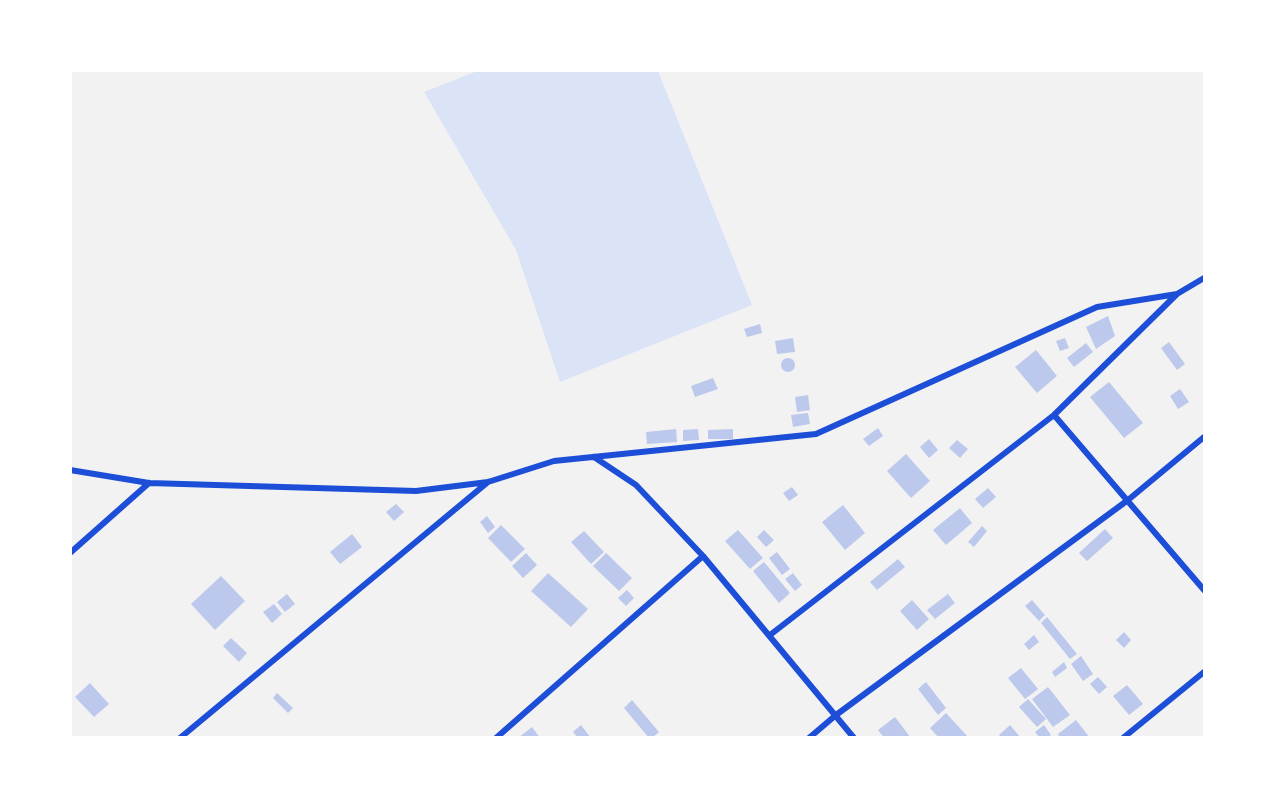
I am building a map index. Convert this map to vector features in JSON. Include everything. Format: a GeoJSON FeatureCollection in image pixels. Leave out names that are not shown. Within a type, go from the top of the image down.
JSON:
{"type":"FeatureCollection","features":[{"type":"Feature","properties":{"kind":"street"},"geometry":{"type":"LineString","coordinates":[[770,635],[1054,415],[1177,294],[1204,278]]}},
{"type":"Feature","properties":{"kind":"street"},"geometry":{"type":"LineString","coordinates":[[70,470],[149,483],[416,491],[488,482],[554,461],[816,434],[1097,308],[1177,294]]}},
{"type":"Feature","properties":{"kind":"street"},"geometry":{"type":"LineString","coordinates":[[1054,415],[1204,590]]}},
{"type":"Feature","properties":{"kind":"street"},"geometry":{"type":"LineString","coordinates":[[809,738],[836,715],[1128,500],[1204,437]]}},
{"type":"Feature","properties":{"kind":"street"},"geometry":{"type":"LineString","coordinates":[[593,456],[636,486],[704,556],[854,738]]}},
{"type":"Feature","properties":{"kind":"street"},"geometry":{"type":"LineString","coordinates":[[180,738],[488,482]]}},
{"type":"Feature","properties":{"kind":"street"},"geometry":{"type":"LineString","coordinates":[[70,553],[149,483]]}},
{"type":"Feature","properties":{"kind":"street"},"geometry":{"type":"LineString","coordinates":[[496,738],[704,556]]}},
{"type":"Feature","properties":{"kind":"street"},"geometry":{"type":"LineString","coordinates":[[1123,738],[1204,672]]}},
{"type":"Feature","properties":{"kind":"shaded area"},"geometry":{"type":"Polygon","coordinates":[[[477,71],[658,71],[752,305],[560,382],[516,250],[424,92],[477,71]]]}},
{"type":"Feature","properties":{"kind":"building"},"geometry":{"type":"Polygon","coordinates":[[[1108,316],[1115,336],[1096,349],[1086,327],[1108,316]]]}},
{"type":"Feature","properties":{"kind":"building"},"geometry":{"type":"Polygon","coordinates":[[[760,324],[762,333],[747,337],[744,329],[760,324]]]}},
{"type":"Feature","properties":{"kind":"building"},"geometry":{"type":"Polygon","coordinates":[[[793,338],[795,352],[777,354],[775,341],[793,338]]]}},
{"type":"Feature","properties":{"kind":"building"},"geometry":{"type":"Polygon","coordinates":[[[1065,338],[1069,348],[1060,351],[1056,341],[1065,338]]]}},
{"type":"Feature","properties":{"kind":"building"},"geometry":{"type":"Polygon","coordinates":[[[1169,342],[1185,364],[1177,370],[1161,348],[1169,342]]]}},
{"type":"Feature","properties":{"kind":"building"},"geometry":{"type":"Polygon","coordinates":[[[1086,343],[1093,352],[1074,367],[1067,358],[1086,343]]]}},
{"type":"Feature","properties":{"kind":"building"},"geometry":{"type":"Polygon","coordinates":[[[1036,350],[1057,376],[1037,393],[1015,367],[1036,350]]]}},
{"type":"Feature","properties":{"kind":"building"},"geometry":{"type":"Polygon","coordinates":[[[785,358],[791,358],[795,365],[791,372],[785,372],[781,368],[781,362],[785,358]]]}},
{"type":"Feature","properties":{"kind":"building"},"geometry":{"type":"Polygon","coordinates":[[[713,378],[718,389],[695,397],[691,386],[713,378]]]}},
{"type":"Feature","properties":{"kind":"building"},"geometry":{"type":"Polygon","coordinates":[[[1109,382],[1143,423],[1124,438],[1090,397],[1109,382]]]}},
{"type":"Feature","properties":{"kind":"building"},"geometry":{"type":"Polygon","coordinates":[[[1180,389],[1189,402],[1178,409],[1170,396],[1180,389]]]}},
{"type":"Feature","properties":{"kind":"building"},"geometry":{"type":"Polygon","coordinates":[[[808,395],[810,410],[797,412],[795,397],[808,395]]]}},
{"type":"Feature","properties":{"kind":"building"},"geometry":{"type":"Polygon","coordinates":[[[808,413],[810,424],[793,427],[791,415],[808,413]]]}},
{"type":"Feature","properties":{"kind":"building"},"geometry":{"type":"Polygon","coordinates":[[[878,428],[883,436],[869,446],[863,439],[878,428]]]}},
{"type":"Feature","properties":{"kind":"building"},"geometry":{"type":"Polygon","coordinates":[[[676,429],[677,442],[647,444],[646,432],[676,429]]]}},
{"type":"Feature","properties":{"kind":"building"},"geometry":{"type":"Polygon","coordinates":[[[698,429],[699,440],[683,441],[683,430],[698,429]]]}},
{"type":"Feature","properties":{"kind":"building"},"geometry":{"type":"Polygon","coordinates":[[[733,429],[733,439],[708,439],[708,430],[733,429]]]}},
{"type":"Feature","properties":{"kind":"building"},"geometry":{"type":"Polygon","coordinates":[[[929,439],[938,450],[929,458],[920,447],[929,439]]]}},
{"type":"Feature","properties":{"kind":"building"},"geometry":{"type":"Polygon","coordinates":[[[957,440],[968,449],[960,458],[949,448],[957,440]]]}},
{"type":"Feature","properties":{"kind":"building"},"geometry":{"type":"Polygon","coordinates":[[[906,454],[930,481],[911,498],[887,471],[906,454]]]}},
{"type":"Feature","properties":{"kind":"building"},"geometry":{"type":"Polygon","coordinates":[[[792,487],[798,495],[789,501],[783,493],[792,487]]]}},
{"type":"Feature","properties":{"kind":"building"},"geometry":{"type":"Polygon","coordinates":[[[988,488],[996,497],[983,508],[975,499],[988,488]]]}},
{"type":"Feature","properties":{"kind":"building"},"geometry":{"type":"Polygon","coordinates":[[[396,504],[404,512],[394,521],[386,512],[396,504]]]}},
{"type":"Feature","properties":{"kind":"building"},"geometry":{"type":"Polygon","coordinates":[[[843,505],[865,533],[845,550],[822,522],[843,505]]]}},
{"type":"Feature","properties":{"kind":"building"},"geometry":{"type":"Polygon","coordinates":[[[960,508],[972,523],[946,545],[933,530],[960,508]]]}},
{"type":"Feature","properties":{"kind":"building"},"geometry":{"type":"Polygon","coordinates":[[[487,516],[495,527],[488,533],[480,522],[487,516]]]}},
{"type":"Feature","properties":{"kind":"building"},"geometry":{"type":"Polygon","coordinates":[[[501,525],[525,549],[511,562],[488,538],[501,525]]]}},
{"type":"Feature","properties":{"kind":"building"},"geometry":{"type":"Polygon","coordinates":[[[982,526],[987,531],[974,547],[968,542],[982,526]]]}},
{"type":"Feature","properties":{"kind":"building"},"geometry":{"type":"Polygon","coordinates":[[[1105,529],[1113,538],[1087,561],[1079,553],[1105,529]]]}},
{"type":"Feature","properties":{"kind":"building"},"geometry":{"type":"Polygon","coordinates":[[[738,530],[763,558],[750,569],[725,541],[738,530]]]}},
{"type":"Feature","properties":{"kind":"building"},"geometry":{"type":"Polygon","coordinates":[[[764,530],[774,540],[766,547],[757,537],[764,530]]]}},
{"type":"Feature","properties":{"kind":"building"},"geometry":{"type":"Polygon","coordinates":[[[584,531],[604,552],[591,564],[571,542],[584,531]]]}},
{"type":"Feature","properties":{"kind":"building"},"geometry":{"type":"Polygon","coordinates":[[[352,534],[362,547],[340,564],[330,552],[352,534]]]}},
{"type":"Feature","properties":{"kind":"building"},"geometry":{"type":"Polygon","coordinates":[[[777,552],[790,569],[782,575],[769,558],[777,552]]]}},
{"type":"Feature","properties":{"kind":"building"},"geometry":{"type":"Polygon","coordinates":[[[526,553],[537,565],[523,578],[512,566],[526,553]]]}},
{"type":"Feature","properties":{"kind":"building"},"geometry":{"type":"Polygon","coordinates":[[[606,553],[632,578],[619,591],[593,566],[606,553]]]}},
{"type":"Feature","properties":{"kind":"building"},"geometry":{"type":"Polygon","coordinates":[[[898,559],[905,567],[877,590],[870,582],[898,559]]]}},
{"type":"Feature","properties":{"kind":"building"},"geometry":{"type":"Polygon","coordinates":[[[764,562],[790,593],[779,603],[753,571],[764,562]]]}},
{"type":"Feature","properties":{"kind":"building"},"geometry":{"type":"Polygon","coordinates":[[[548,573],[588,609],[571,627],[531,591],[548,573]]]}},
{"type":"Feature","properties":{"kind":"building"},"geometry":{"type":"Polygon","coordinates":[[[793,573],[802,585],[795,591],[785,579],[793,573]]]}},
{"type":"Feature","properties":{"kind":"building"},"geometry":{"type":"Polygon","coordinates":[[[221,576],[245,601],[215,630],[191,604],[221,576]]]}},
{"type":"Feature","properties":{"kind":"building"},"geometry":{"type":"Polygon","coordinates":[[[627,590],[634,598],[626,606],[618,598],[627,590]]]}},
{"type":"Feature","properties":{"kind":"building"},"geometry":{"type":"Polygon","coordinates":[[[287,594],[295,604],[285,612],[277,602],[287,594]]]}},
{"type":"Feature","properties":{"kind":"building"},"geometry":{"type":"Polygon","coordinates":[[[948,594],[955,603],[935,619],[927,610],[948,594]]]}},
{"type":"Feature","properties":{"kind":"building"},"geometry":{"type":"Polygon","coordinates":[[[912,600],[929,619],[917,630],[900,611],[912,600]]]}},
{"type":"Feature","properties":{"kind":"building"},"geometry":{"type":"Polygon","coordinates":[[[1032,600],[1045,615],[1039,621],[1025,606],[1032,600]]]}},
{"type":"Feature","properties":{"kind":"building"},"geometry":{"type":"Polygon","coordinates":[[[274,604],[282,614],[272,623],[263,612],[274,604]]]}},
{"type":"Feature","properties":{"kind":"building"},"geometry":{"type":"Polygon","coordinates":[[[1047,617],[1077,654],[1070,659],[1041,623],[1047,617]]]}},
{"type":"Feature","properties":{"kind":"building"},"geometry":{"type":"Polygon","coordinates":[[[1124,632],[1131,640],[1124,648],[1116,640],[1124,632]]]}},
{"type":"Feature","properties":{"kind":"building"},"geometry":{"type":"Polygon","coordinates":[[[1034,635],[1039,642],[1029,650],[1024,644],[1034,635]]]}},
{"type":"Feature","properties":{"kind":"building"},"geometry":{"type":"Polygon","coordinates":[[[231,638],[247,653],[239,662],[223,646],[231,638]]]}},
{"type":"Feature","properties":{"kind":"building"},"geometry":{"type":"Polygon","coordinates":[[[1081,656],[1093,674],[1083,681],[1071,664],[1081,656]]]}},
{"type":"Feature","properties":{"kind":"building"},"geometry":{"type":"Polygon","coordinates":[[[1064,662],[1067,668],[1055,677],[1052,672],[1064,662]]]}},
{"type":"Feature","properties":{"kind":"building"},"geometry":{"type":"Polygon","coordinates":[[[1021,668],[1038,689],[1025,699],[1008,678],[1021,668]]]}},
{"type":"Feature","properties":{"kind":"building"},"geometry":{"type":"Polygon","coordinates":[[[1098,677],[1107,687],[1099,694],[1090,684],[1098,677]]]}},
{"type":"Feature","properties":{"kind":"building"},"geometry":{"type":"Polygon","coordinates":[[[926,682],[946,708],[938,715],[918,689],[926,682]]]}},
{"type":"Feature","properties":{"kind":"building"},"geometry":{"type":"Polygon","coordinates":[[[90,683],[109,704],[94,717],[75,697],[90,683]]]}},
{"type":"Feature","properties":{"kind":"building"},"geometry":{"type":"Polygon","coordinates":[[[1127,685],[1143,704],[1129,715],[1113,696],[1127,685]]]}},
{"type":"Feature","properties":{"kind":"building"},"geometry":{"type":"Polygon","coordinates":[[[1048,687],[1070,715],[1053,727],[1032,699],[1048,687]]]}},
{"type":"Feature","properties":{"kind":"building"},"geometry":{"type":"Polygon","coordinates":[[[277,693],[293,708],[288,713],[273,698],[277,693]]]}},
{"type":"Feature","properties":{"kind":"building"},"geometry":{"type":"Polygon","coordinates":[[[1028,699],[1046,719],[1037,727],[1019,707],[1028,699]]]}},
{"type":"Feature","properties":{"kind":"building"},"geometry":{"type":"Polygon","coordinates":[[[632,700],[659,732],[652,738],[649,738],[624,708],[632,700]]]}},
{"type":"Feature","properties":{"kind":"building"},"geometry":{"type":"Polygon","coordinates":[[[946,713],[969,738],[939,738],[930,728],[946,713]]]}},
{"type":"Feature","properties":{"kind":"building"},"geometry":{"type":"Polygon","coordinates":[[[895,717],[911,738],[884,738],[878,730],[895,717]]]}},
{"type":"Feature","properties":{"kind":"building"},"geometry":{"type":"Polygon","coordinates":[[[1076,720],[1090,738],[1060,738],[1058,734],[1076,720]]]}},
{"type":"Feature","properties":{"kind":"building"},"geometry":{"type":"Polygon","coordinates":[[[581,725],[591,738],[578,738],[573,732],[581,725]]]}},
{"type":"Feature","properties":{"kind":"building"},"geometry":{"type":"Polygon","coordinates":[[[1010,725],[1021,738],[1001,738],[999,735],[1010,725]]]}},
{"type":"Feature","properties":{"kind":"building"},"geometry":{"type":"Polygon","coordinates":[[[1044,725],[1051,735],[1047,738],[1040,738],[1035,732],[1044,725]]]}},
{"type":"Feature","properties":{"kind":"building"},"geometry":{"type":"Polygon","coordinates":[[[532,727],[540,738],[518,738],[532,727]]]}}]}
